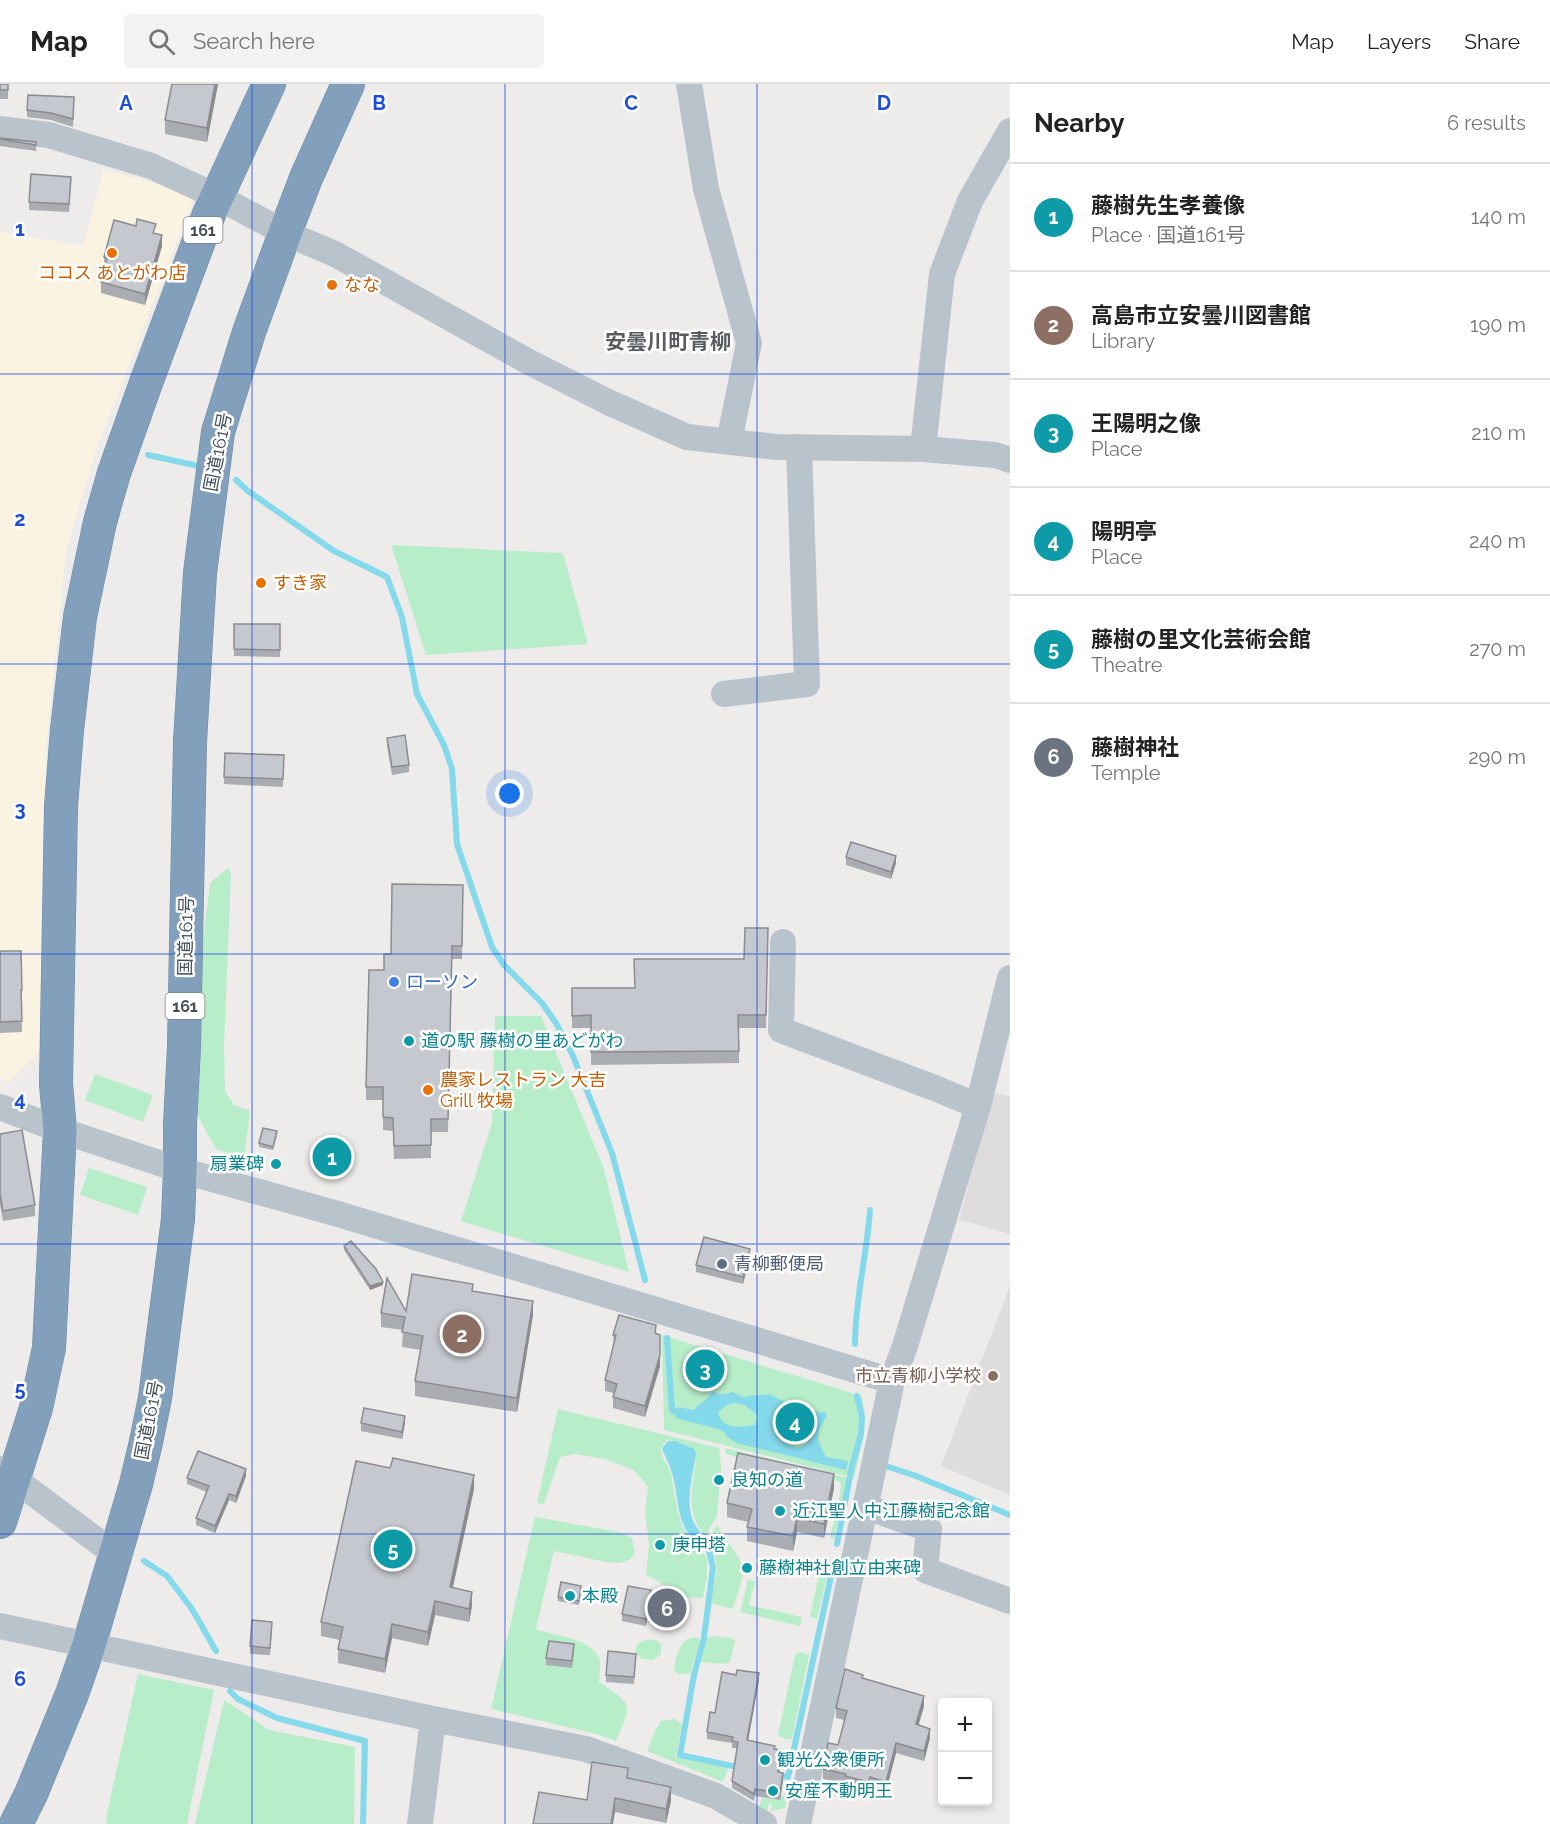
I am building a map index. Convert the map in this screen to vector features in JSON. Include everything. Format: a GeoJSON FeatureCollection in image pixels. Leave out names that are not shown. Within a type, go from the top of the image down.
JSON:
{"type":"FeatureCollection","features":[{"type":"Feature","properties":{"kind":"highway","name":"161"},"geometry":{"type":"LineString","coordinates":[[0,1522],[7,1474],[36,1408],[49,1348],[60,1130],[56,1084],[61,806],[80,616],[100,522],[114,473],[147,380],[209,214],[269,84]]}},
{"type":"Feature","properties":{"kind":"highway","name":"国道161号"},"geometry":{"type":"LineString","coordinates":[[16,1824],[31,1794],[89,1645],[116,1555],[146,1442],[155,1398],[178,1219],[190,754],[200,584],[218,432],[249,332],[285,233],[306,178],[348,84]]}},
{"type":"Feature","properties":{"kind":"street"},"geometry":{"type":"LineString","coordinates":[[689,84],[706,189],[749,344],[729,442]]}},
{"type":"Feature","properties":{"kind":"street"},"geometry":{"type":"LineString","coordinates":[[0,129],[49,135],[151,165],[285,233],[335,254],[529,362],[610,403],[687,437],[776,447],[923,449],[995,455],[1010,460]]}},
{"type":"Feature","properties":{"kind":"street"},"geometry":{"type":"LineString","coordinates":[[923,449],[942,274],[970,201],[1010,131]]}},
{"type":"Feature","properties":{"kind":"street"},"geometry":{"type":"LineString","coordinates":[[724,694],[807,684],[799,447]]}},
{"type":"Feature","properties":{"kind":"street"},"geometry":{"type":"LineString","coordinates":[[783,942],[781,1030],[978,1106]]}},
{"type":"Feature","properties":{"kind":"street"},"geometry":{"type":"LineString","coordinates":[[798,1824],[892,1381],[905,1346],[978,1106],[1010,978]]}},
{"type":"Feature","properties":{"kind":"street"},"geometry":{"type":"LineString","coordinates":[[0,1107],[60,1130],[180,1170],[338,1214],[892,1381]]}},
{"type":"Feature","properties":{"kind":"street"},"geometry":{"type":"LineString","coordinates":[[7,1474],[116,1555]]}},
{"type":"Feature","properties":{"kind":"street"},"geometry":{"type":"LineString","coordinates":[[866,1507],[929,1529],[925,1570],[1010,1601]]}},
{"type":"Feature","properties":{"kind":"street"},"geometry":{"type":"LineString","coordinates":[[0,1626],[434,1719],[586,1749],[716,1796],[765,1824]]}},
{"type":"Feature","properties":{"kind":"street"},"geometry":{"type":"LineString","coordinates":[[420,1824],[434,1719]]}},
{"type":"Feature","properties":{"kind":"shaded area"},"geometry":{"type":"Polygon","coordinates":[[[104,169],[195,195],[96,450],[66,551],[46,747],[46,883],[42,1049],[9,1082],[0,1079],[0,232],[83,246],[104,169]]]}},
{"type":"Feature","properties":{"kind":"shaded area"},"geometry":{"type":"Polygon","coordinates":[[[993,1093],[1010,1096],[1010,1234],[959,1220],[993,1093]]]}},
{"type":"Feature","properties":{"kind":"shaded area","name":"市立青柳小学校"},"geometry":{"type":"Polygon","coordinates":[[[1010,1286],[1010,1495],[941,1466],[1010,1286]]]}},
{"type":"Feature","properties":{"kind":"green space"},"geometry":{"type":"Polygon","coordinates":[[[391,545],[563,553],[588,644],[426,655],[391,545]]]}},
{"type":"Feature","properties":{"kind":"green space"},"geometry":{"type":"Polygon","coordinates":[[[228,868],[231,873],[224,1046],[225,1091],[234,1105],[250,1111],[244,1158],[216,1149],[196,1113],[203,942],[210,883],[228,868]]]}},
{"type":"Feature","properties":{"kind":"green space"},"geometry":{"type":"Polygon","coordinates":[[[495,1016],[541,1016],[604,1169],[629,1272],[461,1221],[492,1123],[495,1016]]]}},
{"type":"Feature","properties":{"kind":"green space"},"geometry":{"type":"Polygon","coordinates":[[[95,1074],[153,1095],[143,1122],[85,1100],[95,1074]]]}},
{"type":"Feature","properties":{"kind":"green space"},"geometry":{"type":"Polygon","coordinates":[[[89,1168],[147,1187],[138,1215],[80,1195],[89,1168]]]}},
{"type":"Feature","properties":{"kind":"green space"},"geometry":{"type":"Polygon","coordinates":[[[662,1335],[862,1396],[865,1416],[864,1435],[854,1478],[664,1430],[662,1335]]]}},
{"type":"Feature","properties":{"kind":"green space"},"geometry":{"type":"Polygon","coordinates":[[[558,1409],[719,1448],[721,1467],[717,1517],[705,1536],[693,1515],[692,1494],[696,1449],[667,1440],[661,1448],[663,1458],[670,1469],[683,1528],[707,1558],[707,1578],[703,1598],[677,1597],[660,1582],[646,1575],[649,1545],[645,1512],[648,1487],[634,1470],[605,1459],[574,1454],[560,1457],[544,1504],[537,1503],[558,1409]]]}},
{"type":"Feature","properties":{"kind":"green space"},"geometry":{"type":"Polygon","coordinates":[[[725,1448],[848,1478],[834,1539],[830,1538],[841,1482],[726,1454],[725,1448]]]}},
{"type":"Feature","properties":{"kind":"green space"},"geometry":{"type":"Polygon","coordinates":[[[535,1517],[619,1532],[632,1538],[635,1552],[631,1559],[620,1563],[554,1551],[536,1629],[584,1644],[597,1655],[600,1665],[599,1682],[624,1701],[627,1706],[625,1719],[616,1741],[596,1734],[491,1709],[535,1517]]]}},
{"type":"Feature","properties":{"kind":"green space"},"geometry":{"type":"Polygon","coordinates":[[[717,1525],[741,1563],[739,1572],[743,1575],[733,1609],[711,1603],[717,1565],[707,1542],[717,1525]]]}},
{"type":"Feature","properties":{"kind":"green space"},"geometry":{"type":"Polygon","coordinates":[[[819,1574],[827,1576],[817,1619],[810,1617],[819,1574]]]}},
{"type":"Feature","properties":{"kind":"green space"},"geometry":{"type":"Polygon","coordinates":[[[748,1580],[755,1581],[749,1605],[802,1617],[800,1626],[740,1612],[748,1580]]]}},
{"type":"Feature","properties":{"kind":"green space"},"geometry":{"type":"Polygon","coordinates":[[[712,1636],[731,1638],[735,1641],[730,1662],[724,1664],[701,1662],[707,1638],[712,1636]]]}},
{"type":"Feature","properties":{"kind":"green space"},"geometry":{"type":"Polygon","coordinates":[[[694,1637],[700,1642],[690,1674],[678,1674],[674,1669],[679,1650],[685,1642],[694,1637]]]}},
{"type":"Feature","properties":{"kind":"green space"},"geometry":{"type":"Polygon","coordinates":[[[647,1640],[656,1640],[661,1644],[661,1654],[653,1660],[642,1659],[635,1653],[638,1644],[647,1640]]]}},
{"type":"Feature","properties":{"kind":"green space"},"geometry":{"type":"Polygon","coordinates":[[[800,1652],[809,1655],[792,1739],[785,1739],[778,1735],[795,1655],[800,1652]]]}},
{"type":"Feature","properties":{"kind":"green space"},"geometry":{"type":"Polygon","coordinates":[[[138,1674],[214,1690],[187,1824],[106,1824],[138,1674]]]}},
{"type":"Feature","properties":{"kind":"green space"},"geometry":{"type":"Polygon","coordinates":[[[224,1700],[269,1730],[355,1747],[354,1824],[195,1824],[224,1700]]]}},
{"type":"Feature","properties":{"kind":"green space"},"geometry":{"type":"Polygon","coordinates":[[[674,1719],[682,1724],[676,1756],[728,1768],[723,1782],[647,1751],[661,1721],[674,1719]]]}},
{"type":"Feature","properties":{"kind":"green space"},"geometry":{"type":"Polygon","coordinates":[[[784,1793],[788,1794],[785,1808],[771,1811],[772,1804],[769,1803],[767,1811],[759,1807],[762,1798],[780,1800],[784,1793]]]}},
{"type":"Feature","properties":{"kind":"water"},"geometry":{"type":"Polygon","coordinates":[[[713,1391],[720,1394],[732,1392],[743,1397],[769,1394],[785,1402],[796,1402],[799,1409],[825,1412],[827,1416],[820,1427],[818,1436],[820,1445],[826,1457],[848,1461],[846,1470],[737,1443],[718,1429],[675,1418],[678,1407],[694,1410],[713,1391]],[[733,1403],[718,1412],[723,1422],[732,1426],[755,1425],[758,1415],[743,1404],[733,1403]],[[804,1416],[781,1422],[777,1436],[795,1447],[805,1444],[811,1438],[813,1428],[804,1416]]]}},
{"type":"Feature","properties":{"kind":"water"},"geometry":{"type":"Polygon","coordinates":[[[668,1441],[676,1441],[695,1449],[690,1511],[695,1524],[705,1538],[702,1535],[694,1541],[683,1524],[674,1480],[662,1448],[668,1441]]]}},
{"type":"Feature","properties":{"kind":"building"},"geometry":{"type":"Polygon","coordinates":[[[0,84],[8,84],[8,90],[0,90],[0,84]]]}},
{"type":"Feature","properties":{"kind":"building"},"geometry":{"type":"Polygon","coordinates":[[[172,84],[215,84],[207,128],[165,120],[172,84]]]}},
{"type":"Feature","properties":{"kind":"building"},"geometry":{"type":"Polygon","coordinates":[[[28,95],[74,97],[73,119],[27,110],[28,95]]]}},
{"type":"Feature","properties":{"kind":"building"},"geometry":{"type":"Polygon","coordinates":[[[0,139],[36,142],[36,145],[0,139]]]}},
{"type":"Feature","properties":{"kind":"building"},"geometry":{"type":"Polygon","coordinates":[[[31,174],[71,177],[69,204],[29,202],[31,174]]]}},
{"type":"Feature","properties":{"kind":"building"},"geometry":{"type":"Polygon","coordinates":[[[137,219],[156,224],[153,233],[162,235],[145,294],[101,282],[107,258],[104,257],[114,220],[136,226],[137,219]]]}},
{"type":"Feature","properties":{"kind":"building"},"geometry":{"type":"Polygon","coordinates":[[[234,624],[280,624],[280,650],[234,649],[234,624]]]}},
{"type":"Feature","properties":{"kind":"building"},"geometry":{"type":"Polygon","coordinates":[[[405,735],[409,765],[392,767],[387,738],[405,735]]]}},
{"type":"Feature","properties":{"kind":"building"},"geometry":{"type":"Polygon","coordinates":[[[225,753],[284,755],[283,779],[224,777],[225,753]]]}},
{"type":"Feature","properties":{"kind":"building"},"geometry":{"type":"Polygon","coordinates":[[[851,842],[896,856],[891,872],[846,857],[851,842]]]}},
{"type":"Feature","properties":{"kind":"building","name":"道の駅 藤樹の里あどがわ"},"geometry":{"type":"Polygon","coordinates":[[[392,884],[463,885],[462,946],[452,946],[448,1119],[431,1119],[431,1145],[394,1146],[393,1118],[383,1117],[383,1087],[366,1087],[369,970],[384,970],[384,954],[391,954],[392,884]]]}},
{"type":"Feature","properties":{"kind":"building"},"geometry":{"type":"Polygon","coordinates":[[[745,928],[768,928],[766,1015],[738,1015],[739,1051],[591,1052],[591,1015],[572,1016],[572,988],[635,988],[634,959],[744,959],[745,928]]]}},
{"type":"Feature","properties":{"kind":"building"},"geometry":{"type":"Polygon","coordinates":[[[0,951],[21,951],[22,1021],[0,1022],[0,951]]]}},
{"type":"Feature","properties":{"kind":"building"},"geometry":{"type":"Polygon","coordinates":[[[263,1128],[277,1131],[273,1147],[259,1143],[263,1128]]]}},
{"type":"Feature","properties":{"kind":"building"},"geometry":{"type":"Polygon","coordinates":[[[22,1130],[35,1205],[3,1211],[0,1194],[0,1134],[22,1130]]]}},
{"type":"Feature","properties":{"kind":"building"},"geometry":{"type":"Polygon","coordinates":[[[704,1237],[750,1249],[743,1277],[696,1265],[704,1237]]]}},
{"type":"Feature","properties":{"kind":"building"},"geometry":{"type":"Polygon","coordinates":[[[351,1241],[376,1269],[383,1282],[370,1286],[344,1246],[351,1241]]]}},
{"type":"Feature","properties":{"kind":"building"},"geometry":{"type":"Polygon","coordinates":[[[412,1274],[473,1284],[472,1291],[533,1301],[517,1398],[415,1381],[423,1336],[402,1332],[405,1317],[381,1313],[387,1278],[406,1311],[412,1274]]]}},
{"type":"Feature","properties":{"kind":"building"},"geometry":{"type":"Polygon","coordinates":[[[619,1315],[656,1325],[655,1333],[660,1335],[660,1355],[645,1406],[613,1397],[617,1384],[605,1380],[619,1315]]]}},
{"type":"Feature","properties":{"kind":"building"},"geometry":{"type":"Polygon","coordinates":[[[364,1408],[405,1416],[402,1432],[361,1423],[364,1408]]]}},
{"type":"Feature","properties":{"kind":"building"},"geometry":{"type":"Polygon","coordinates":[[[791,1409],[799,1409],[805,1415],[805,1423],[799,1429],[791,1429],[785,1423],[785,1415],[791,1409]]]}},
{"type":"Feature","properties":{"kind":"building"},"geometry":{"type":"Polygon","coordinates":[[[198,1451],[246,1469],[236,1496],[229,1494],[215,1526],[196,1518],[209,1486],[187,1478],[198,1451]]]}},
{"type":"Feature","properties":{"kind":"building"},"geometry":{"type":"Polygon","coordinates":[[[738,1453],[834,1474],[824,1524],[797,1518],[793,1536],[747,1527],[752,1509],[727,1503],[738,1453]]]}},
{"type":"Feature","properties":{"kind":"building"},"geometry":{"type":"Polygon","coordinates":[[[393,1458],[474,1475],[450,1587],[472,1592],[469,1609],[435,1601],[428,1632],[392,1624],[385,1659],[338,1649],[343,1627],[321,1622],[356,1461],[390,1468],[393,1458]]]}},
{"type":"Feature","properties":{"kind":"building","name":"本殿"},"geometry":{"type":"Polygon","coordinates":[[[561,1582],[581,1586],[579,1601],[558,1597],[561,1582]]]}},
{"type":"Feature","properties":{"kind":"building"},"geometry":{"type":"Polygon","coordinates":[[[628,1586],[651,1590],[646,1619],[622,1614],[628,1586]]]}},
{"type":"Feature","properties":{"kind":"building"},"geometry":{"type":"Polygon","coordinates":[[[252,1620],[272,1622],[270,1648],[250,1646],[252,1620]]]}},
{"type":"Feature","properties":{"kind":"building"},"geometry":{"type":"Polygon","coordinates":[[[549,1641],[574,1644],[572,1661],[546,1658],[549,1641]]]}},
{"type":"Feature","properties":{"kind":"building"},"geometry":{"type":"Polygon","coordinates":[[[608,1651],[636,1654],[634,1677],[606,1675],[608,1651]]]}},
{"type":"Feature","properties":{"kind":"building"},"geometry":{"type":"Polygon","coordinates":[[[845,1669],[863,1675],[862,1678],[924,1696],[916,1724],[930,1729],[924,1751],[896,1743],[886,1782],[870,1777],[868,1782],[823,1769],[828,1743],[838,1745],[847,1711],[836,1708],[845,1669]]]}},
{"type":"Feature","properties":{"kind":"building"},"geometry":{"type":"Polygon","coordinates":[[[737,1670],[759,1673],[747,1740],[775,1746],[774,1749],[782,1750],[778,1772],[783,1773],[780,1793],[755,1789],[754,1794],[732,1781],[738,1742],[732,1741],[733,1737],[707,1732],[710,1712],[715,1713],[722,1672],[736,1675],[737,1670]]]}},
{"type":"Feature","properties":{"kind":"building"},"geometry":{"type":"Polygon","coordinates":[[[592,1762],[628,1768],[627,1778],[671,1787],[666,1809],[615,1798],[611,1824],[533,1824],[539,1792],[587,1800],[592,1762]]]}},
{"type":"Feature","properties":{"kind":"waterway"},"geometry":{"type":"LineString","coordinates":[[148,455],[203,467]]}},
{"type":"Feature","properties":{"kind":"waterway"},"geometry":{"type":"LineString","coordinates":[[236,480],[248,491],[334,551],[387,577],[402,617],[417,694],[444,745],[452,769],[457,844],[492,947],[504,965],[542,1003],[556,1023],[573,1056],[612,1153],[645,1280]]}},
{"type":"Feature","properties":{"kind":"waterway"},"geometry":{"type":"LineString","coordinates":[[855,1344],[870,1210]]}},
{"type":"Feature","properties":{"kind":"waterway"},"geometry":{"type":"LineString","coordinates":[[667,1338],[672,1410],[682,1414]]}},
{"type":"Feature","properties":{"kind":"waterway"},"geometry":{"type":"LineString","coordinates":[[837,1544],[852,1466],[861,1434],[862,1417],[857,1396]]}},
{"type":"Feature","properties":{"kind":"waterway"},"geometry":{"type":"LineString","coordinates":[[886,1466],[1010,1515]]}},
{"type":"Feature","properties":{"kind":"waterway"},"geometry":{"type":"LineString","coordinates":[[696,1533],[709,1551],[713,1567],[704,1638],[694,1675],[680,1755],[742,1768]]}},
{"type":"Feature","properties":{"kind":"waterway"},"geometry":{"type":"LineString","coordinates":[[144,1561],[167,1576],[192,1609],[216,1651]]}},
{"type":"Feature","properties":{"kind":"waterway"},"geometry":{"type":"LineString","coordinates":[[775,1775],[788,1777],[831,1576]]}},
{"type":"Feature","properties":{"kind":"waterway"},"geometry":{"type":"LineString","coordinates":[[230,1691],[238,1699],[277,1718],[365,1741],[363,1824]]}},
{"type":"Feature","properties":{"kind":"place","name":"ココス あとがわ店"},"geometry":{"type":"Point","coordinates":[112,253]}},
{"type":"Feature","properties":{"kind":"place","name":"なな"},"geometry":{"type":"Point","coordinates":[332,285]}},
{"type":"Feature","properties":{"kind":"place","name":"すき家"},"geometry":{"type":"Point","coordinates":[261,583]}},
{"type":"Feature","properties":{"kind":"place","name":"ローソン"},"geometry":{"type":"Point","coordinates":[394,982]}},
{"type":"Feature","properties":{"kind":"place","name":"道の駅 藤樹の里あどがわ"},"geometry":{"type":"Point","coordinates":[409,1041]}},
{"type":"Feature","properties":{"kind":"place","name":"農家レストラン 大吉 Grill 牧場"},"geometry":{"type":"Point","coordinates":[428,1090]}},
{"type":"Feature","properties":{"kind":"place","name":"藤樹先生孝養像"},"geometry":{"type":"Point","coordinates":[332,1157]}},
{"type":"Feature","properties":{"kind":"place","name":"扇業碑"},"geometry":{"type":"Point","coordinates":[276,1164]}},
{"type":"Feature","properties":{"kind":"place","name":"青柳郵便局"},"geometry":{"type":"Point","coordinates":[722,1264]}},
{"type":"Feature","properties":{"kind":"place","name":"高島市立安曇川図書館"},"geometry":{"type":"Point","coordinates":[462,1334]}},
{"type":"Feature","properties":{"kind":"place","name":"王陽明之像"},"geometry":{"type":"Point","coordinates":[705,1369]}},
{"type":"Feature","properties":{"kind":"place","name":"市立青柳小学校"},"geometry":{"type":"Point","coordinates":[993,1376]}},
{"type":"Feature","properties":{"kind":"place","name":"陽明亭"},"geometry":{"type":"Point","coordinates":[795,1422]}},
{"type":"Feature","properties":{"kind":"place","name":"良知の道"},"geometry":{"type":"Point","coordinates":[719,1480]}},
{"type":"Feature","properties":{"kind":"place","name":"近江聖人中江藤樹記念館"},"geometry":{"type":"Point","coordinates":[780,1511]}},
{"type":"Feature","properties":{"kind":"place","name":"庚申塔"},"geometry":{"type":"Point","coordinates":[660,1545]}},
{"type":"Feature","properties":{"kind":"place","name":"藤樹の里文化芸術会館"},"geometry":{"type":"Point","coordinates":[393,1549]}},
{"type":"Feature","properties":{"kind":"place","name":"藤樹神社創立由来碑"},"geometry":{"type":"Point","coordinates":[747,1568]}},
{"type":"Feature","properties":{"kind":"place","name":"本殿"},"geometry":{"type":"Point","coordinates":[570,1596]}},
{"type":"Feature","properties":{"kind":"place","name":"藤樹神社"},"geometry":{"type":"Point","coordinates":[667,1608]}},
{"type":"Feature","properties":{"kind":"place","name":"観光公衆便所"},"geometry":{"type":"Point","coordinates":[765,1760]}},
{"type":"Feature","properties":{"kind":"place","name":"安産不動明王"},"geometry":{"type":"Point","coordinates":[773,1791]}},
{"type":"Feature","properties":{"kind":"district","name":"安曇川町青柳"},"geometry":{"type":"Point","coordinates":[668,342]}}]}
